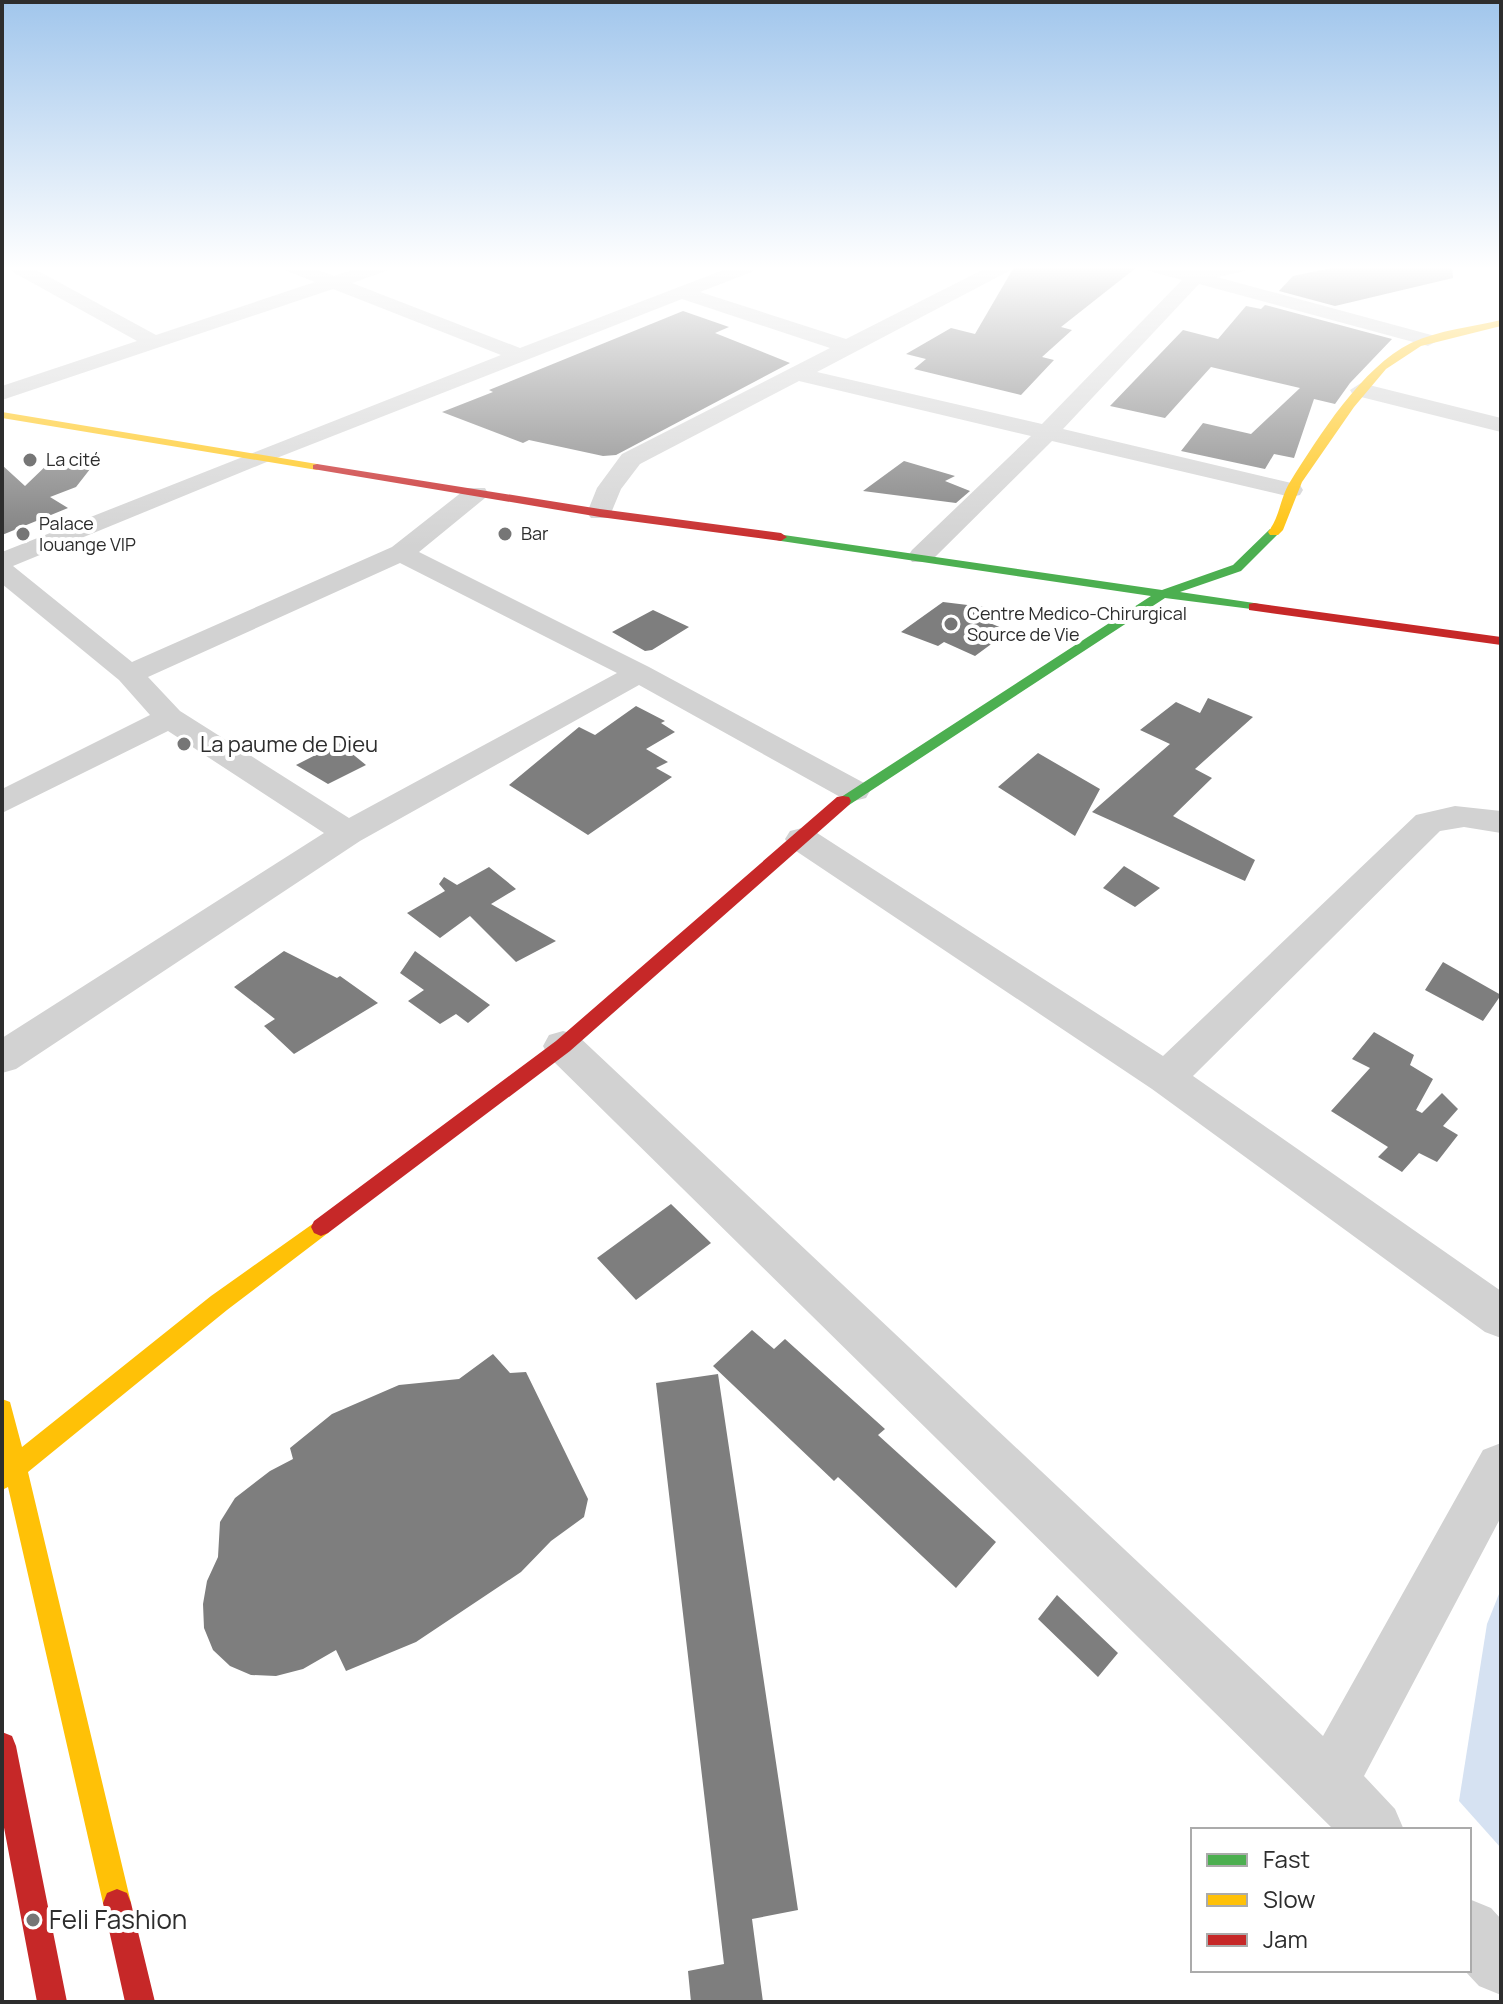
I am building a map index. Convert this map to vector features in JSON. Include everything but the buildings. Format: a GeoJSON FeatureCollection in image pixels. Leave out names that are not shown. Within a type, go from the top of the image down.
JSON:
{"type":"FeatureCollection","features":[{"type":"Feature","properties":{"kind":"street"},"geometry":{"type":"LineString","coordinates":[[2,393],[99,361]]}},
{"type":"Feature","properties":{"kind":"street"},"geometry":{"type":"LineString","coordinates":[[2,561],[261,456],[510,361]]}},
{"type":"Feature","properties":{"kind":"street"},"geometry":{"type":"LineString","coordinates":[[600,513],[609,488],[631,459],[819,361]]}},
{"type":"Feature","properties":{"kind":"street"},"geometry":{"type":"LineString","coordinates":[[921,556],[1046,434],[1116,361]]}},
{"type":"Feature","properties":{"kind":"street"},"geometry":{"type":"LineString","coordinates":[[9,1473],[219,1303],[563,1046],[854,791],[1162,594],[1237,568],[1280,527],[1291,490],[1361,390],[1391,361]]}},
{"type":"Feature","properties":{"kind":"street"},"geometry":{"type":"LineString","coordinates":[[795,373],[1291,490]]}},
{"type":"Feature","properties":{"kind":"street"},"geometry":{"type":"LineString","coordinates":[[1361,390],[1501,425]]}},
{"type":"Feature","properties":{"kind":"street"},"geometry":{"type":"LineString","coordinates":[[2,415],[600,513],[921,556],[1162,594],[1501,641]]}},
{"type":"Feature","properties":{"kind":"street"},"geometry":{"type":"LineString","coordinates":[[129,674],[401,553],[476,493]]}},
{"type":"Feature","properties":{"kind":"street"},"geometry":{"type":"LineString","coordinates":[[401,553],[639,673],[854,791]]}},
{"type":"Feature","properties":{"kind":"street"},"geometry":{"type":"LineString","coordinates":[[2,570],[129,674],[169,718],[348,833]]}},
{"type":"Feature","properties":{"kind":"street"},"geometry":{"type":"LineString","coordinates":[[2,1058],[348,833],[639,673]]}},
{"type":"Feature","properties":{"kind":"street"},"geometry":{"type":"LineString","coordinates":[[2,802],[169,718]]}},
{"type":"Feature","properties":{"kind":"street"},"geometry":{"type":"LineString","coordinates":[[1166,1078],[1428,823],[1442,817],[1462,815],[1501,822]]}},
{"type":"Feature","properties":{"kind":"street"},"geometry":{"type":"LineString","coordinates":[[802,839],[1166,1078],[1501,1317]]}},
{"type":"Feature","properties":{"kind":"street"},"geometry":{"type":"LineString","coordinates":[[563,1046],[1329,1782],[1372,1828]]}},
{"type":"Feature","properties":{"kind":"street"},"geometry":{"type":"LineString","coordinates":[[2,1410],[9,1473],[140,2002]]}},
{"type":"Feature","properties":{"kind":"street"},"geometry":{"type":"LineString","coordinates":[[1329,1782],[1501,1467]]}},
{"type":"Feature","properties":{"kind":"street"},"geometry":{"type":"LineString","coordinates":[[2,1746],[52,2002]]}},
{"type":"Feature","properties":{"kind":"street"},"geometry":{"type":"LineString","coordinates":[[1471,1932],[1501,1964]]}},
{"type":"Feature","properties":{"kind":"water"},"geometry":{"type":"Polygon","coordinates":[[[1501,1589],[1501,1848],[1459,1801],[1487,1624],[1501,1589]]]}},
{"type":"Feature","properties":{"kind":"traffic: fast"},"geometry":{"type":"LineString","coordinates":[[843,801],[1162,594],[1237,568],[1274,532]]}},
{"type":"Feature","properties":{"kind":"traffic: fast"},"geometry":{"type":"LineString","coordinates":[[781,537],[1254,607]]}},
{"type":"Feature","properties":{"kind":"traffic: slow"},"geometry":{"type":"LineString","coordinates":[[1274,532],[1282,521],[1296,482],[1350,405],[1391,361]]}},
{"type":"Feature","properties":{"kind":"traffic: slow"},"geometry":{"type":"LineString","coordinates":[[2,415],[317,467]]}},
{"type":"Feature","properties":{"kind":"traffic: slow"},"geometry":{"type":"LineString","coordinates":[[2,1478],[219,1303],[321,1227]]}},
{"type":"Feature","properties":{"kind":"traffic: slow"},"geometry":{"type":"LineString","coordinates":[[2,1410],[117,1903]]}},
{"type":"Feature","properties":{"kind":"traffic: jam"},"geometry":{"type":"LineString","coordinates":[[317,467],[600,513],[781,537]]}},
{"type":"Feature","properties":{"kind":"traffic: jam"},"geometry":{"type":"LineString","coordinates":[[1254,607],[1501,641]]}},
{"type":"Feature","properties":{"kind":"traffic: jam"},"geometry":{"type":"LineString","coordinates":[[321,1227],[563,1046],[843,801]]}},
{"type":"Feature","properties":{"kind":"traffic: jam"},"geometry":{"type":"LineString","coordinates":[[2,1746],[52,2002]]}},
{"type":"Feature","properties":{"kind":"traffic: jam"},"geometry":{"type":"LineString","coordinates":[[117,1903],[140,2002]]}},
{"type":"Feature","properties":{"kind":"place","name":"La cité"},"geometry":{"type":"Point","coordinates":[30,460]}},
{"type":"Feature","properties":{"kind":"place","name":"Palace louange VIP"},"geometry":{"type":"Point","coordinates":[23,534]}},
{"type":"Feature","properties":{"kind":"place","name":"Bar"},"geometry":{"type":"Point","coordinates":[505,534]}},
{"type":"Feature","properties":{"kind":"place","name":"Centre Medico-Chirurgical Source de Vie"},"geometry":{"type":"Point","coordinates":[951,624]}},
{"type":"Feature","properties":{"kind":"place","name":"La paume de Dieu"},"geometry":{"type":"Point","coordinates":[184,744]}},
{"type":"Feature","properties":{"kind":"place","name":"Feli Fashion"},"geometry":{"type":"Point","coordinates":[33,1920]}}]}
